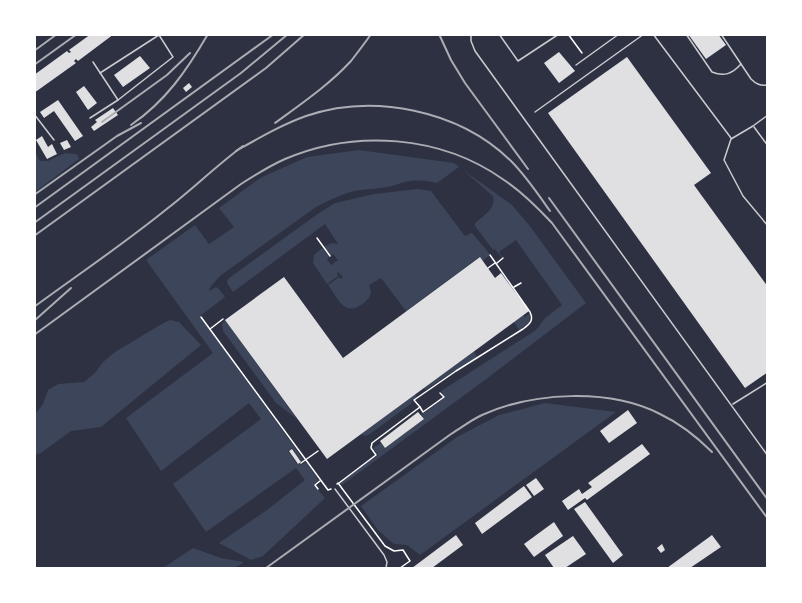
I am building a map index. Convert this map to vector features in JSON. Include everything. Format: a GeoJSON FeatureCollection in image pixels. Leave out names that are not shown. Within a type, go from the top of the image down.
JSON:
{"type":"FeatureCollection","features":[{"type":"Feature","properties":{"kind":"lane"},"geometry":{"type":"LineString","coordinates":[[471,34],[475,51],[768,456]]}},
{"type":"Feature","properties":{"kind":"lane"},"geometry":{"type":"LineString","coordinates":[[499,34],[518,61],[559,34]]}},
{"type":"Feature","properties":{"kind":"lane"},"geometry":{"type":"LineString","coordinates":[[576,65],[619,34]]}},
{"type":"Feature","properties":{"kind":"lane"},"geometry":{"type":"LineString","coordinates":[[535,112],[644,34]]}},
{"type":"Feature","properties":{"kind":"lane"},"geometry":{"type":"LineString","coordinates":[[653,34],[731,139]]}},
{"type":"Feature","properties":{"kind":"lane"},"geometry":{"type":"LineString","coordinates":[[686,34],[712,72],[728,75],[741,64]]}},
{"type":"Feature","properties":{"kind":"lane"},"geometry":{"type":"LineString","coordinates":[[722,34],[751,80],[762,86],[768,85]]}},
{"type":"Feature","properties":{"kind":"lane"},"geometry":{"type":"LineString","coordinates":[[90,118],[173,57],[159,35],[100,74]]}},
{"type":"Feature","properties":{"kind":"lane"},"geometry":{"type":"LineString","coordinates":[[93,62],[118,99]]}},
{"type":"Feature","properties":{"kind":"lane"},"geometry":{"type":"LineString","coordinates":[[34,114],[54,140]]}},
{"type":"Feature","properties":{"kind":"lane"},"geometry":{"type":"LineString","coordinates":[[768,115],[731,139],[724,160],[743,196],[768,226]]}},
{"type":"Feature","properties":{"kind":"lane"},"geometry":{"type":"LineString","coordinates":[[753,126],[768,146]]}},
{"type":"Feature","properties":{"kind":"lane"},"geometry":{"type":"LineString","coordinates":[[731,405],[768,382]]}},
{"type":"Feature","properties":{"kind":"lane"},"geometry":{"type":"LineString","coordinates":[[335,489],[384,555],[387,561],[386,568]]}},
{"type":"Feature","properties":{"kind":"path"},"geometry":{"type":"LineString","coordinates":[[568,34],[585,58]]}},
{"type":"Feature","properties":{"kind":"path"},"geometry":{"type":"LineString","coordinates":[[317,238],[330,256]]}},
{"type":"Feature","properties":{"kind":"path"},"geometry":{"type":"LineString","coordinates":[[440,393],[444,397],[423,412],[414,400],[529,325],[532,320],[531,313],[490,255]]}},
{"type":"Feature","properties":{"kind":"path"},"geometry":{"type":"LineString","coordinates":[[488,268],[503,258]]}},
{"type":"Feature","properties":{"kind":"path"},"geometry":{"type":"LineString","coordinates":[[513,288],[521,283]]}},
{"type":"Feature","properties":{"kind":"path"},"geometry":{"type":"LineString","coordinates":[[201,317],[328,490],[376,455],[371,448],[372,443],[420,407]]}},
{"type":"Feature","properties":{"kind":"path"},"geometry":{"type":"LineString","coordinates":[[210,329],[223,319]]}},
{"type":"Feature","properties":{"kind":"path"},"geometry":{"type":"LineString","coordinates":[[301,463],[318,451]]}},
{"type":"Feature","properties":{"kind":"path"},"geometry":{"type":"LineString","coordinates":[[318,489],[315,485],[321,481]]}},
{"type":"Feature","properties":{"kind":"path"},"geometry":{"type":"LineString","coordinates":[[338,483],[385,546],[394,551],[402,550],[406,555],[410,561],[400,568]]}},
{"type":"Feature","properties":{"kind":"shaded area"},"geometry":{"type":"Polygon","coordinates":[[[359,150],[454,163],[459,167],[437,183],[414,181],[355,191],[316,207],[220,276],[209,291],[216,287],[225,297],[200,316],[303,459],[301,461],[292,448],[288,451],[297,464],[301,465],[306,462],[319,481],[314,485],[325,498],[263,556],[251,560],[219,543],[305,480],[296,468],[206,532],[173,484],[261,419],[249,403],[161,471],[126,418],[213,353],[146,260],[195,225],[209,244],[234,227],[219,208],[260,178],[307,157],[359,150]]]}},
{"type":"Feature","properties":{"kind":"shaded area"},"geometry":{"type":"Polygon","coordinates":[[[35,152],[40,161],[48,161],[65,153],[77,154],[79,159],[35,192],[35,152]]]}},
{"type":"Feature","properties":{"kind":"shaded area"},"geometry":{"type":"Polygon","coordinates":[[[463,170],[512,205],[586,303],[342,485],[339,483],[378,455],[373,448],[381,443],[385,448],[424,419],[421,415],[445,397],[441,391],[536,330],[545,318],[562,305],[516,240],[499,252],[501,257],[475,226],[475,223],[493,205],[493,196],[463,170]]]}},
{"type":"Feature","properties":{"kind":"shaded area"},"geometry":{"type":"Polygon","coordinates":[[[418,189],[431,191],[465,236],[472,233],[489,256],[482,261],[479,257],[406,311],[381,278],[369,285],[371,294],[369,298],[357,307],[347,308],[339,301],[328,285],[339,277],[341,279],[343,277],[338,272],[338,276],[327,284],[313,263],[314,255],[322,248],[329,257],[327,259],[331,265],[338,260],[333,254],[331,256],[324,247],[331,243],[338,244],[325,224],[233,292],[228,285],[229,278],[335,203],[374,194],[418,189]]]}},
{"type":"Feature","properties":{"kind":"shaded area"},"geometry":{"type":"Polygon","coordinates":[[[530,313],[529,323],[519,330],[514,322],[530,313]]]}},
{"type":"Feature","properties":{"kind":"shaded area"},"geometry":{"type":"Polygon","coordinates":[[[170,320],[179,322],[201,345],[101,427],[71,431],[35,455],[35,412],[43,404],[48,390],[58,384],[84,382],[115,352],[170,320]]]}},
{"type":"Feature","properties":{"kind":"shaded area"},"geometry":{"type":"Polygon","coordinates":[[[225,320],[297,419],[276,403],[223,331],[222,324],[225,320]]]}},
{"type":"Feature","properties":{"kind":"shaded area"},"geometry":{"type":"Polygon","coordinates":[[[474,351],[477,357],[425,390],[424,388],[474,351]]]}},
{"type":"Feature","properties":{"kind":"shaded area"},"geometry":{"type":"Polygon","coordinates":[[[415,394],[417,397],[411,401],[412,403],[370,434],[365,436],[361,434],[415,394]]]}},
{"type":"Feature","properties":{"kind":"shaded area"},"geometry":{"type":"Polygon","coordinates":[[[545,403],[616,412],[420,555],[407,545],[394,544],[378,530],[361,506],[457,437],[499,415],[545,403]]]}},
{"type":"Feature","properties":{"kind":"shaded area"},"geometry":{"type":"Polygon","coordinates":[[[193,548],[221,558],[244,562],[235,568],[163,568],[193,548]]]}},
{"type":"Feature","properties":{"kind":"building"},"geometry":{"type":"Polygon","coordinates":[[[91,34],[114,34],[78,61],[76,59],[74,61],[76,63],[34,93],[34,75],[67,51],[71,52],[69,50],[91,34]]]}},
{"type":"Feature","properties":{"kind":"building"},"geometry":{"type":"Polygon","coordinates":[[[688,34],[718,34],[726,45],[706,59],[688,34]]]}},
{"type":"Feature","properties":{"kind":"building"},"geometry":{"type":"Polygon","coordinates":[[[559,52],[575,71],[559,83],[544,63],[559,52]]]}},
{"type":"Feature","properties":{"kind":"building"},"geometry":{"type":"Polygon","coordinates":[[[140,56],[150,68],[123,87],[114,75],[140,56]]]}},
{"type":"Feature","properties":{"kind":"building"},"geometry":{"type":"Polygon","coordinates":[[[627,57],[711,173],[694,185],[768,287],[768,372],[745,388],[548,113],[627,57]]]}},
{"type":"Feature","properties":{"kind":"building"},"geometry":{"type":"Polygon","coordinates":[[[189,83],[192,87],[186,92],[183,88],[189,83]]]}},
{"type":"Feature","properties":{"kind":"building"},"geometry":{"type":"Polygon","coordinates":[[[84,86],[97,103],[88,110],[76,92],[84,86]]]}},
{"type":"Feature","properties":{"kind":"building"},"geometry":{"type":"Polygon","coordinates":[[[58,100],[83,136],[75,141],[54,111],[44,118],[40,112],[58,100]]]}},
{"type":"Feature","properties":{"kind":"building"},"geometry":{"type":"Polygon","coordinates":[[[113,108],[118,115],[94,131],[91,127],[97,122],[95,120],[113,108]]]}},
{"type":"Feature","properties":{"kind":"building"},"geometry":{"type":"Polygon","coordinates":[[[42,136],[48,147],[52,144],[57,154],[47,159],[36,140],[42,136]]]}},
{"type":"Feature","properties":{"kind":"building"},"geometry":{"type":"Polygon","coordinates":[[[67,140],[71,147],[64,150],[60,143],[67,140]]]}},
{"type":"Feature","properties":{"kind":"building"},"geometry":{"type":"Polygon","coordinates":[[[480,257],[495,278],[501,273],[529,311],[327,459],[225,320],[284,277],[343,358],[480,257]]]}},
{"type":"Feature","properties":{"kind":"building"},"geometry":{"type":"Polygon","coordinates":[[[628,410],[637,423],[609,443],[600,431],[628,410]]]}},
{"type":"Feature","properties":{"kind":"building"},"geometry":{"type":"Polygon","coordinates":[[[418,412],[424,419],[385,448],[380,441],[418,412]]]}},
{"type":"Feature","properties":{"kind":"building"},"geometry":{"type":"Polygon","coordinates":[[[642,444],[650,454],[587,500],[585,498],[568,510],[562,501],[579,489],[582,494],[592,487],[588,483],[642,444]]]}},
{"type":"Feature","properties":{"kind":"building"},"geometry":{"type":"Polygon","coordinates":[[[292,449],[301,462],[298,464],[289,451],[292,449]]]}},
{"type":"Feature","properties":{"kind":"building"},"geometry":{"type":"Polygon","coordinates":[[[536,478],[544,489],[534,496],[526,485],[536,478]]]}},
{"type":"Feature","properties":{"kind":"building"},"geometry":{"type":"Polygon","coordinates":[[[524,486],[532,497],[482,534],[475,523],[524,486]]]}},
{"type":"Feature","properties":{"kind":"building"},"geometry":{"type":"Polygon","coordinates":[[[585,502],[623,555],[613,563],[574,509],[585,502]]]}},
{"type":"Feature","properties":{"kind":"building"},"geometry":{"type":"Polygon","coordinates":[[[554,522],[563,536],[534,557],[524,544],[554,522]]]}},
{"type":"Feature","properties":{"kind":"building"},"geometry":{"type":"Polygon","coordinates":[[[456,535],[463,545],[432,568],[412,568],[456,535]]]}},
{"type":"Feature","properties":{"kind":"building"},"geometry":{"type":"Polygon","coordinates":[[[712,535],[721,547],[690,568],[667,568],[712,535]]]}},
{"type":"Feature","properties":{"kind":"building"},"geometry":{"type":"Polygon","coordinates":[[[573,536],[586,554],[565,568],[554,568],[545,555],[573,536]]]}},
{"type":"Feature","properties":{"kind":"building"},"geometry":{"type":"Polygon","coordinates":[[[662,544],[665,550],[661,553],[657,548],[662,544]]]}},
{"type":"Feature","properties":{"kind":"railway"},"geometry":{"type":"LineString","coordinates":[[34,51],[57,34]]}},
{"type":"Feature","properties":{"kind":"railway"},"geometry":{"type":"LineString","coordinates":[[34,65],[77,34]]}},
{"type":"Feature","properties":{"kind":"railway"},"geometry":{"type":"LineString","coordinates":[[131,125],[155,106],[175,84],[208,34]]}},
{"type":"Feature","properties":{"kind":"railway"},"geometry":{"type":"LineString","coordinates":[[34,208],[274,34]]}},
{"type":"Feature","properties":{"kind":"railway"},"geometry":{"type":"LineString","coordinates":[[34,223],[241,73],[288,34]]}},
{"type":"Feature","properties":{"kind":"railway"},"geometry":{"type":"LineString","coordinates":[[34,236],[266,68],[305,34]]}},
{"type":"Feature","properties":{"kind":"railway"},"geometry":{"type":"LineString","coordinates":[[275,123],[334,78],[351,61],[371,34]]}},
{"type":"Feature","properties":{"kind":"railway"},"geometry":{"type":"LineString","coordinates":[[439,34],[465,83],[528,169]]}},
{"type":"Feature","properties":{"kind":"railway"},"geometry":{"type":"LineString","coordinates":[[102,122],[167,75],[190,53]]}},
{"type":"Feature","properties":{"kind":"railway"},"geometry":{"type":"LineString","coordinates":[[236,151],[288,123],[332,109],[359,106],[414,111],[441,118],[490,143],[511,161],[550,211]]}},
{"type":"Feature","properties":{"kind":"railway"},"geometry":{"type":"LineString","coordinates":[[34,195],[117,136],[141,123]]}},
{"type":"Feature","properties":{"kind":"railway"},"geometry":{"type":"LineString","coordinates":[[34,335],[241,184],[285,159],[312,149],[340,143],[397,141],[425,146],[479,165],[504,180],[552,223],[768,519]]}},
{"type":"Feature","properties":{"kind":"railway"},"geometry":{"type":"LineString","coordinates":[[34,307],[152,221],[243,146]]}},
{"type":"Feature","properties":{"kind":"railway"},"geometry":{"type":"LineString","coordinates":[[549,198],[768,500]]}},
{"type":"Feature","properties":{"kind":"railway"},"geometry":{"type":"LineString","coordinates":[[34,321],[71,288]]}},
{"type":"Feature","properties":{"kind":"railway"},"geometry":{"type":"LineString","coordinates":[[266,568],[451,434],[482,415],[524,401],[571,396],[618,400],[660,414],[694,436],[712,452]]}}]}
